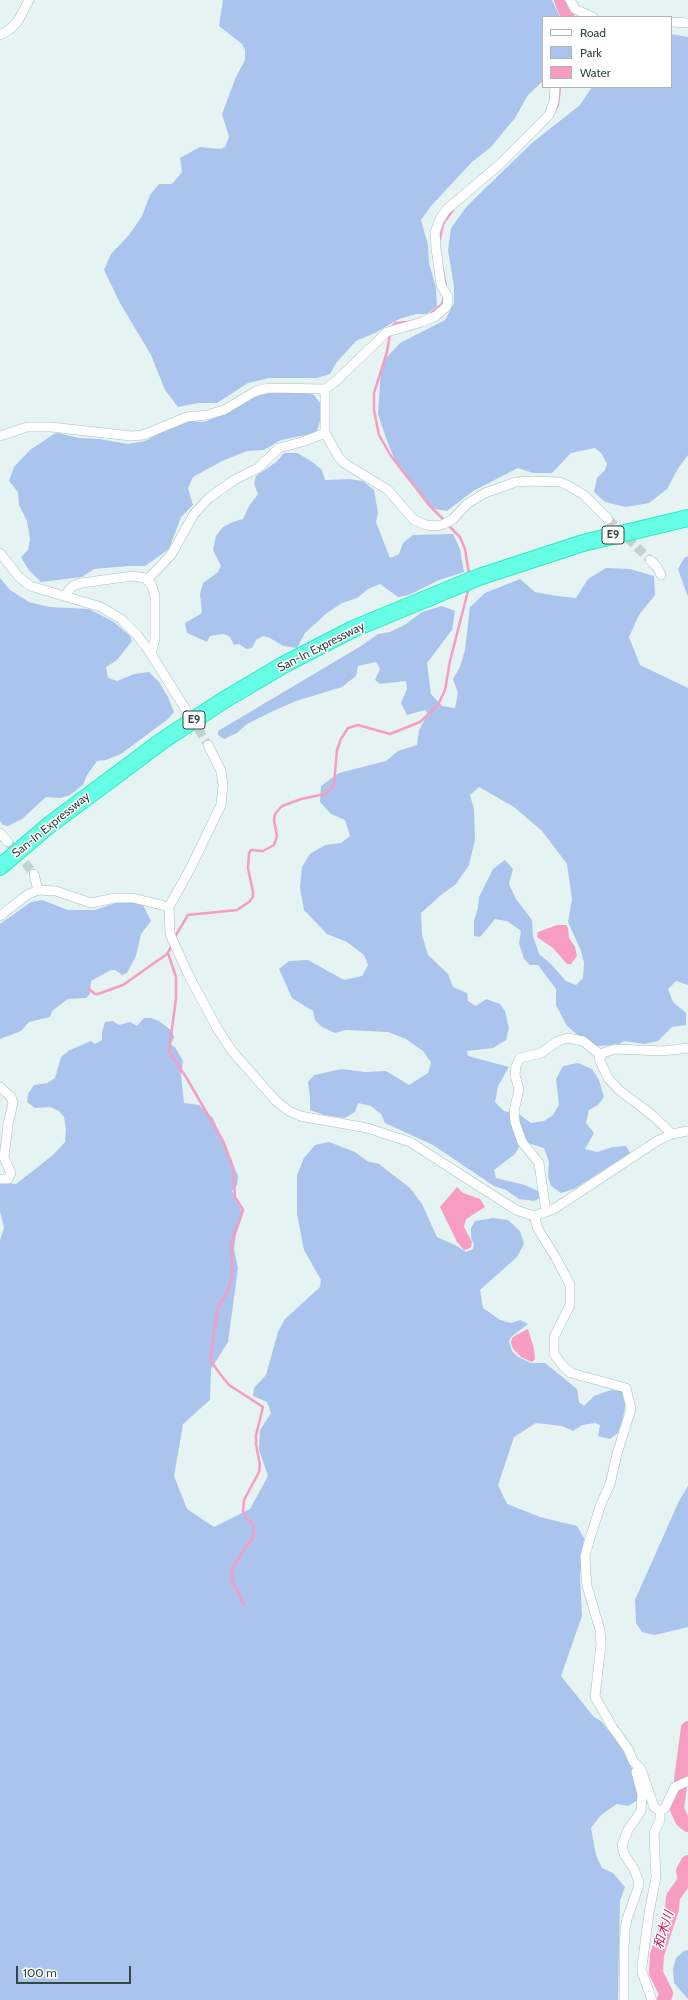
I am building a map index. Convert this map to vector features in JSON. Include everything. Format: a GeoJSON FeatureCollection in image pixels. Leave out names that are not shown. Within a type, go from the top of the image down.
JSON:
{"type":"FeatureCollection","features":[{"type":"Feature","properties":{"kind":"highway","name":"San-In Expressway"},"geometry":{"type":"LineString","coordinates":[[0,867],[48,826],[116,774],[224,700],[285,664],[353,629],[479,577],[539,556],[633,530],[688,518]]}},
{"type":"Feature","properties":{"kind":"street"},"geometry":{"type":"LineString","coordinates":[[0,34],[9,30],[18,21],[29,0]]}},
{"type":"Feature","properties":{"kind":"street"},"geometry":{"type":"LineString","coordinates":[[570,0],[575,13],[588,16]]}},
{"type":"Feature","properties":{"kind":"street"},"geometry":{"type":"LineString","coordinates":[[672,22],[688,23]]}},
{"type":"Feature","properties":{"kind":"street"},"geometry":{"type":"LineString","coordinates":[[0,436],[27,427],[51,427],[131,436],[143,435],[187,417],[207,415],[224,410],[256,391],[269,388],[325,389],[336,381],[390,331],[413,325],[436,316],[447,306],[448,299],[445,292],[436,248],[435,234],[439,221],[446,210],[500,164],[549,115],[554,102],[555,88]]}},
{"type":"Feature","properties":{"kind":"street"},"geometry":{"type":"LineString","coordinates":[[325,389],[325,433],[344,463],[388,490],[414,520],[426,525],[437,526],[446,523],[472,501],[485,493],[516,482],[530,481],[560,482],[569,486],[584,495],[608,519]]}},
{"type":"Feature","properties":{"kind":"street"},"geometry":{"type":"LineString","coordinates":[[147,580],[171,555],[194,514],[209,498],[234,480],[258,468],[279,448],[305,441],[325,433]]}},
{"type":"Feature","properties":{"kind":"street"},"geometry":{"type":"LineString","coordinates":[[0,553],[19,577],[30,586],[101,607],[112,612],[130,627],[151,654],[186,710]]}},
{"type":"Feature","properties":{"kind":"street"},"geometry":{"type":"LineString","coordinates":[[650,560],[661,575]]}},
{"type":"Feature","properties":{"kind":"street"},"geometry":{"type":"LineString","coordinates":[[64,596],[73,586],[81,583],[133,576],[147,580],[154,591],[156,607],[155,639],[151,654]]}},
{"type":"Feature","properties":{"kind":"street"},"geometry":{"type":"LineString","coordinates":[[208,745],[221,771],[223,785],[221,805],[190,869],[169,907],[170,934],[206,1010],[232,1051],[276,1102],[289,1111],[300,1116],[367,1128],[410,1142],[516,1210],[534,1216],[546,1212],[672,1134],[688,1131]]}},
{"type":"Feature","properties":{"kind":"street"},"geometry":{"type":"LineString","coordinates":[[0,833],[8,842]]}},
{"type":"Feature","properties":{"kind":"street"},"geometry":{"type":"LineString","coordinates":[[34,874],[38,890]]}},
{"type":"Feature","properties":{"kind":"street"},"geometry":{"type":"LineString","coordinates":[[0,916],[27,895],[38,890],[56,892],[91,903],[115,898],[133,898],[169,907]]}},
{"type":"Feature","properties":{"kind":"street"},"geometry":{"type":"LineString","coordinates":[[546,1212],[538,1163],[522,1142],[515,1122],[514,1111],[518,1089],[515,1075],[516,1066],[520,1058],[541,1053],[558,1041],[568,1038],[583,1041],[601,1055]]}},
{"type":"Feature","properties":{"kind":"street"},"geometry":{"type":"LineString","coordinates":[[601,1055],[615,1049],[664,1051],[688,1048]]}},
{"type":"Feature","properties":{"kind":"street"},"geometry":{"type":"LineString","coordinates":[[601,1055],[600,1063],[608,1078],[619,1090],[652,1115],[672,1134]]}},
{"type":"Feature","properties":{"kind":"street"},"geometry":{"type":"LineString","coordinates":[[0,1088],[11,1097],[13,1103],[8,1124],[4,1158],[11,1173],[8,1178],[0,1179]]}},
{"type":"Feature","properties":{"kind":"street"},"geometry":{"type":"LineString","coordinates":[[534,1216],[538,1229],[556,1258],[570,1285],[570,1304],[554,1336],[554,1354],[563,1366],[571,1373],[624,1387],[628,1390],[631,1409],[630,1417],[617,1454],[610,1484],[601,1504],[585,1556],[587,1586],[600,1630],[601,1644],[596,1697],[613,1728],[628,1749],[633,1761],[642,1794],[641,1811],[626,1834],[622,1844],[624,1854],[634,1869],[639,1882],[627,1919],[624,1949],[624,2000]]}},
{"type":"Feature","properties":{"kind":"street"},"geometry":{"type":"LineString","coordinates":[[633,1761],[641,1769],[654,1807],[660,1811]]}},
{"type":"Feature","properties":{"kind":"street"},"geometry":{"type":"LineString","coordinates":[[660,1811],[665,1808],[673,1790],[683,1784]]}},
{"type":"Feature","properties":{"kind":"street"},"geometry":{"type":"LineString","coordinates":[[652,2000],[644,1978],[642,1966],[649,1913],[656,1877],[654,1833],[660,1820],[660,1811]]}},
{"type":"Feature","properties":{"kind":"green space"},"geometry":{"type":"Polygon","coordinates":[[[223,0],[552,0],[560,16],[542,16],[542,82],[528,95],[515,118],[491,147],[472,162],[431,206],[421,220],[428,245],[429,263],[436,288],[437,306],[427,314],[416,314],[399,319],[375,333],[356,341],[336,363],[330,374],[317,378],[269,378],[248,383],[217,403],[198,403],[178,407],[165,390],[151,355],[120,303],[104,270],[111,254],[129,235],[142,216],[150,195],[159,184],[172,184],[182,172],[180,158],[200,147],[221,149],[225,147],[229,137],[222,114],[236,77],[245,60],[245,50],[242,44],[219,26],[223,0]]]}},
{"type":"Feature","properties":{"kind":"green space"},"geometry":{"type":"Polygon","coordinates":[[[672,34],[688,37],[688,455],[679,467],[667,489],[649,503],[626,507],[605,502],[594,492],[597,478],[605,470],[607,464],[602,454],[595,448],[571,453],[552,473],[533,473],[518,468],[473,491],[447,511],[435,509],[428,503],[395,460],[387,441],[378,414],[381,369],[387,357],[400,343],[445,320],[454,303],[454,287],[448,250],[451,228],[467,206],[532,143],[580,105],[591,88],[672,88],[672,34]]]}},
{"type":"Feature","properties":{"kind":"green space"},"geometry":{"type":"Polygon","coordinates":[[[305,391],[314,395],[321,404],[321,418],[317,431],[311,434],[281,440],[264,450],[247,451],[222,461],[193,477],[188,488],[193,505],[181,517],[169,549],[145,566],[94,569],[82,577],[41,582],[28,569],[21,557],[28,550],[30,539],[27,521],[19,505],[18,492],[9,481],[14,467],[30,450],[54,434],[58,433],[79,438],[99,439],[128,444],[145,441],[176,425],[188,421],[203,422],[226,414],[252,398],[269,392],[305,391]]]}},
{"type":"Feature","properties":{"kind":"green space"},"geometry":{"type":"Polygon","coordinates":[[[284,453],[297,453],[311,461],[322,470],[325,480],[349,479],[363,481],[374,490],[378,513],[376,522],[390,558],[399,554],[403,543],[413,535],[453,534],[460,549],[464,572],[439,580],[409,595],[398,597],[380,584],[368,589],[357,598],[342,603],[327,613],[305,633],[297,648],[283,646],[270,638],[263,636],[256,640],[252,648],[246,649],[239,644],[234,645],[230,637],[224,634],[210,636],[207,642],[187,633],[185,623],[202,613],[200,594],[203,583],[218,572],[221,566],[213,550],[216,536],[223,527],[243,519],[249,506],[258,494],[254,484],[256,476],[276,462],[284,453]]]}},
{"type":"Feature","properties":{"kind":"green space"},"geometry":{"type":"Polygon","coordinates":[[[688,556],[688,597],[678,569],[684,558],[688,556]]]}},
{"type":"Feature","properties":{"kind":"green space"},"geometry":{"type":"Polygon","coordinates":[[[606,568],[630,569],[654,576],[655,595],[639,615],[629,637],[640,665],[688,688],[688,985],[676,981],[668,989],[673,1002],[686,1013],[686,1025],[672,1027],[658,1041],[644,1044],[624,1041],[618,1045],[597,1046],[579,1036],[567,1026],[556,1005],[556,989],[538,965],[530,965],[524,959],[519,943],[521,931],[507,921],[495,919],[480,937],[474,936],[474,921],[478,908],[479,897],[493,869],[505,860],[513,869],[509,884],[516,899],[532,920],[533,936],[539,954],[550,963],[566,981],[576,985],[583,978],[584,962],[581,951],[568,922],[572,899],[567,864],[542,831],[514,807],[479,787],[470,795],[474,809],[475,840],[469,865],[456,884],[421,913],[422,935],[428,955],[448,974],[453,987],[467,993],[468,1001],[476,1006],[486,999],[500,1004],[505,1011],[509,1028],[506,1040],[493,1048],[467,1051],[468,1056],[509,1067],[498,1086],[495,1102],[504,1111],[520,1115],[531,1123],[544,1121],[553,1115],[559,1105],[556,1079],[563,1066],[578,1063],[592,1069],[599,1080],[604,1097],[598,1105],[589,1110],[586,1123],[594,1133],[585,1149],[597,1152],[613,1147],[626,1146],[630,1153],[574,1189],[561,1193],[551,1186],[548,1176],[549,1162],[544,1148],[528,1143],[519,1147],[515,1154],[494,1170],[496,1178],[525,1185],[538,1191],[540,1198],[534,1201],[519,1199],[506,1190],[494,1186],[433,1145],[385,1123],[381,1114],[371,1106],[358,1103],[355,1112],[345,1118],[324,1115],[310,1110],[308,1082],[314,1075],[342,1069],[365,1072],[386,1071],[409,1085],[428,1073],[431,1062],[423,1051],[406,1039],[388,1032],[346,1030],[335,1033],[322,1027],[315,1020],[313,1011],[292,998],[279,969],[289,961],[308,960],[344,980],[362,976],[368,965],[364,955],[347,942],[327,934],[304,910],[300,888],[302,867],[310,854],[325,845],[341,843],[350,836],[345,820],[331,814],[320,802],[321,786],[339,773],[386,761],[398,751],[417,745],[419,730],[428,714],[425,710],[407,715],[401,703],[407,689],[406,681],[380,684],[375,680],[380,669],[376,662],[358,666],[356,676],[342,687],[296,701],[247,724],[237,733],[224,739],[218,735],[218,731],[361,646],[378,634],[390,632],[406,624],[422,612],[442,606],[455,611],[452,630],[427,663],[431,694],[442,706],[455,708],[458,693],[453,679],[460,667],[465,650],[470,607],[485,593],[520,579],[535,592],[576,598],[588,579],[606,568]]]}},
{"type":"Feature","properties":{"kind":"green space"},"geometry":{"type":"Polygon","coordinates":[[[0,578],[10,590],[29,602],[49,607],[89,609],[114,622],[130,636],[132,641],[117,660],[106,667],[108,678],[117,681],[134,674],[149,672],[159,682],[168,697],[174,712],[168,719],[121,754],[106,760],[97,761],[87,775],[83,785],[70,795],[61,798],[46,797],[22,819],[8,826],[3,825],[0,821],[0,578]]]}},
{"type":"Feature","properties":{"kind":"green space"},"geometry":{"type":"Polygon","coordinates":[[[42,900],[68,910],[95,910],[122,901],[130,901],[143,905],[151,921],[141,934],[136,956],[127,973],[122,975],[115,970],[111,970],[91,981],[90,994],[86,998],[68,999],[52,1011],[50,1017],[29,1022],[21,1031],[0,1039],[0,924],[31,902],[42,900]]]}},
{"type":"Feature","properties":{"kind":"green space"},"geometry":{"type":"Polygon","coordinates":[[[144,1018],[151,1018],[159,1021],[172,1031],[174,1038],[170,1044],[175,1047],[183,1061],[181,1075],[184,1103],[199,1105],[213,1118],[238,1176],[237,1185],[232,1191],[243,1214],[236,1234],[234,1249],[238,1268],[228,1342],[211,1369],[210,1400],[183,1424],[174,1476],[187,1509],[214,1527],[250,1509],[268,1476],[259,1450],[260,1430],[271,1413],[267,1402],[253,1396],[254,1388],[266,1375],[278,1332],[285,1319],[320,1287],[321,1280],[304,1250],[297,1214],[297,1175],[304,1158],[315,1145],[329,1142],[355,1152],[367,1161],[379,1164],[410,1188],[422,1204],[437,1237],[466,1252],[473,1249],[474,1244],[471,1238],[471,1228],[475,1221],[493,1218],[508,1220],[520,1231],[524,1244],[517,1257],[480,1290],[483,1308],[500,1320],[511,1323],[520,1320],[528,1324],[511,1337],[509,1341],[512,1351],[518,1357],[531,1363],[545,1363],[577,1389],[579,1402],[584,1406],[594,1396],[611,1390],[622,1391],[626,1402],[618,1433],[610,1439],[598,1436],[600,1425],[595,1423],[582,1425],[573,1431],[562,1426],[536,1423],[514,1437],[498,1485],[507,1504],[540,1517],[577,1526],[584,1538],[580,1576],[582,1616],[561,1676],[593,1716],[602,1722],[615,1739],[627,1757],[641,1790],[638,1800],[628,1806],[617,1804],[601,1815],[591,1828],[596,1855],[602,1868],[613,1873],[625,1887],[620,1901],[618,2000],[0,2000],[0,1240],[4,1228],[0,1211],[0,1182],[16,1184],[53,1155],[65,1142],[66,1130],[64,1117],[59,1111],[50,1107],[35,1108],[27,1102],[28,1094],[34,1085],[47,1083],[55,1078],[61,1057],[70,1050],[91,1041],[95,1044],[102,1040],[102,1032],[105,1022],[113,1021],[119,1025],[130,1022],[137,1026],[144,1018]]]}},
{"type":"Feature","properties":{"kind":"green space"},"geometry":{"type":"Polygon","coordinates":[[[688,1486],[688,1627],[655,1635],[642,1632],[636,1623],[635,1600],[679,1501],[688,1486]]]}},
{"type":"Feature","properties":{"kind":"green space"},"geometry":{"type":"Polygon","coordinates":[[[688,1950],[688,1999],[674,1983],[673,1969],[676,1958],[684,1951],[688,1950]]]}},
{"type":"Feature","properties":{"kind":"water"},"geometry":{"type":"Polygon","coordinates":[[[557,925],[566,925],[568,928],[569,938],[575,947],[577,956],[571,964],[567,964],[553,948],[537,937],[538,932],[557,925]]]}},
{"type":"Feature","properties":{"kind":"water"},"geometry":{"type":"Polygon","coordinates":[[[457,1187],[463,1193],[480,1199],[485,1207],[466,1219],[464,1227],[472,1242],[471,1247],[464,1250],[457,1242],[440,1207],[457,1187]]]}},
{"type":"Feature","properties":{"kind":"water"},"geometry":{"type":"Polygon","coordinates":[[[528,1329],[534,1349],[535,1359],[532,1362],[521,1357],[513,1349],[511,1343],[512,1338],[528,1329]]]}},
{"type":"Feature","properties":{"kind":"waterway","name":"和木川"},"geometry":{"type":"LineString","coordinates":[[561,0],[568,16]]}},
{"type":"Feature","properties":{"kind":"waterway"},"geometry":{"type":"LineString","coordinates":[[552,116],[558,105],[560,88]]}},
{"type":"Feature","properties":{"kind":"waterway"},"geometry":{"type":"LineString","coordinates":[[440,239],[443,224],[453,210]]}},
{"type":"Feature","properties":{"kind":"waterway"},"geometry":{"type":"LineString","coordinates":[[443,270],[446,287]]}},
{"type":"Feature","properties":{"kind":"waterway"},"geometry":{"type":"LineString","coordinates":[[431,313],[442,304],[444,297]]}},
{"type":"Feature","properties":{"kind":"waterway"},"geometry":{"type":"LineString","coordinates":[[391,329],[395,323],[408,322]]}},
{"type":"Feature","properties":{"kind":"waterway"},"geometry":{"type":"LineString","coordinates":[[390,334],[387,352],[374,393],[374,410],[379,435],[391,456],[429,505],[445,521]]}},
{"type":"Feature","properties":{"kind":"waterway"},"geometry":{"type":"LineString","coordinates":[[448,525],[460,537],[465,549],[469,574]]}},
{"type":"Feature","properties":{"kind":"waterway"},"geometry":{"type":"LineString","coordinates":[[176,935],[188,915],[237,910],[249,902],[253,897],[248,868],[249,853],[251,850],[263,851],[274,845],[277,836],[274,820],[275,814],[282,806],[301,799],[325,794],[332,788],[334,784],[337,750],[341,739],[348,728],[358,725],[390,734],[420,722],[438,705],[445,690],[450,661],[469,587]]}},
{"type":"Feature","properties":{"kind":"waterway"},"geometry":{"type":"LineString","coordinates":[[89,989],[95,994],[98,994],[123,985],[167,954],[171,947]]}},
{"type":"Feature","properties":{"kind":"waterway"},"geometry":{"type":"LineString","coordinates":[[168,953],[176,977],[176,998],[169,1052],[186,1077],[223,1141],[233,1167],[235,1197],[243,1210],[231,1244],[233,1274],[228,1291],[218,1307],[210,1359],[229,1385],[263,1407],[256,1435],[260,1465],[259,1472],[244,1500],[243,1511],[247,1519],[253,1524],[254,1533],[252,1540],[246,1546],[232,1569],[232,1580],[244,1605]]}},
{"type":"Feature","properties":{"kind":"waterway","name":"和木川"},"geometry":{"type":"LineString","coordinates":[[688,1728],[677,1809],[682,1820],[688,1825]]}},
{"type":"Feature","properties":{"kind":"waterway","name":"和木川"},"geometry":{"type":"LineString","coordinates":[[664,2000],[666,1993],[656,1973],[657,1955],[672,1909],[673,1897],[685,1880],[683,1871],[688,1862]]}},
{"type":"Feature","properties":{"kind":"tunnel"},"geometry":{"type":"LineString","coordinates":[[608,519],[650,560]]}},
{"type":"Feature","properties":{"kind":"tunnel"},"geometry":{"type":"LineString","coordinates":[[191,717],[208,745]]}},
{"type":"Feature","properties":{"kind":"tunnel"},"geometry":{"type":"LineString","coordinates":[[8,842],[34,874]]}}]}
